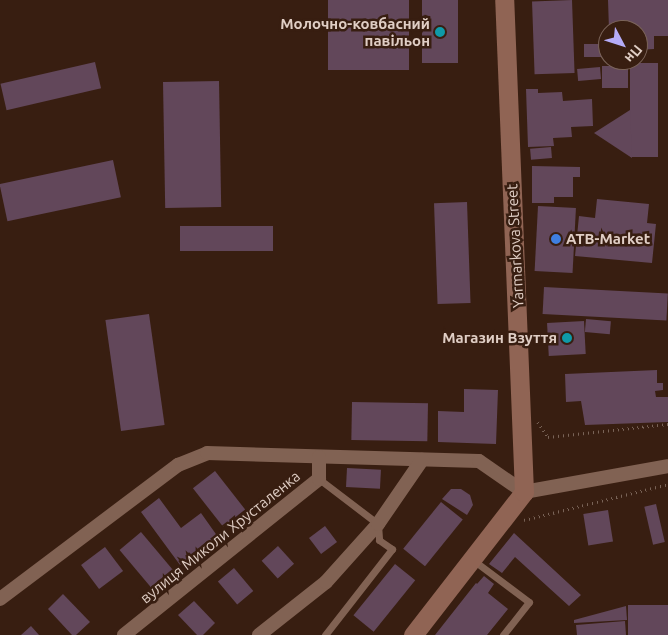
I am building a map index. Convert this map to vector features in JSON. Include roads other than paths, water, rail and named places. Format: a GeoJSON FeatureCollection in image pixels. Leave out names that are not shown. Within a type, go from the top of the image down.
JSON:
{"type":"FeatureCollection","features":[{"type":"Feature","properties":{"kind":"street","name":"Yarmarkova Street"},"geometry":{"type":"LineString","coordinates":[[504,0],[524,492]]}},
{"type":"Feature","properties":{"kind":"street","name":"вулиця Миколи Хрусталенка"},"geometry":{"type":"LineString","coordinates":[[0,598],[178,465],[207,453],[478,460],[524,492]]}},
{"type":"Feature","properties":{"kind":"street","name":"вулиця Миколи Хрусталенка"},"geometry":{"type":"LineString","coordinates":[[124,635],[319,479],[319,456]]}},
{"type":"Feature","properties":{"kind":"street"},"geometry":{"type":"LineString","coordinates":[[259,635],[326,582],[378,524],[422,460]]}},
{"type":"Feature","properties":{"kind":"street"},"geometry":{"type":"LineString","coordinates":[[413,635],[524,492],[668,466]]}},
{"type":"Feature","properties":{"kind":"lane"},"geometry":{"type":"LineString","coordinates":[[319,479],[378,524],[379,540],[392,550],[325,635]]}},
{"type":"Feature","properties":{"kind":"lane"},"geometry":{"type":"LineString","coordinates":[[473,559],[529,602],[503,635]]}},
{"type":"Feature","properties":{"kind":"place","name":"Молочно-ковбасний павільон"},"geometry":{"type":"Point","coordinates":[440,32]}},
{"type":"Feature","properties":{"kind":"place","name":"ATB-Market"},"geometry":{"type":"Point","coordinates":[556,239]}},
{"type":"Feature","properties":{"kind":"place","name":"Магазин Взуття"},"geometry":{"type":"Point","coordinates":[567,338]}}]}
